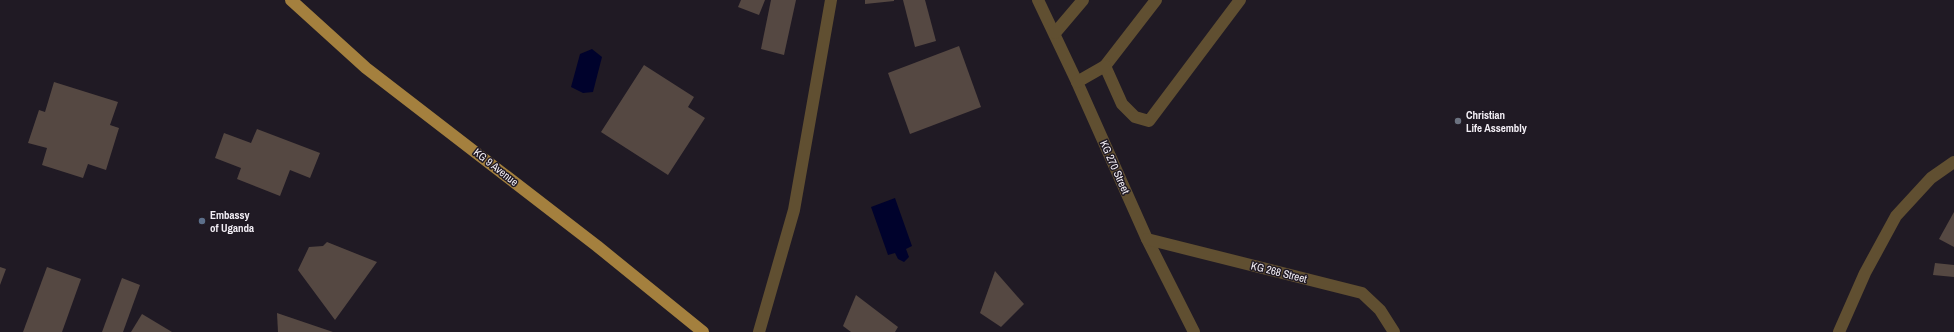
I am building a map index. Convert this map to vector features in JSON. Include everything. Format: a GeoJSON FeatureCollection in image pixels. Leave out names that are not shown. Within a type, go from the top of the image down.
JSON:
{"type":"FeatureCollection","features":[{"type":"Feature","properties":{"kind":"main road","name":"KG 9 Avenue"},"geometry":{"type":"LineString","coordinates":[[291,0],[366,68],[597,246],[703,332]]}},
{"type":"Feature","properties":{"kind":"street"},"geometry":{"type":"LineString","coordinates":[[759,332],[794,210],[831,0]]}},
{"type":"Feature","properties":{"kind":"street","name":"KG 270 Street"},"geometry":{"type":"LineString","coordinates":[[1038,0],[1078,82],[1147,239],[1194,332]]}},
{"type":"Feature","properties":{"kind":"street"},"geometry":{"type":"LineString","coordinates":[[1055,33],[1083,0]]}},
{"type":"Feature","properties":{"kind":"street"},"geometry":{"type":"LineString","coordinates":[[1078,82],[1105,66],[1156,0]]}},
{"type":"Feature","properties":{"kind":"street"},"geometry":{"type":"LineString","coordinates":[[1105,66],[1122,104],[1135,117],[1149,121],[1240,0]]}},
{"type":"Feature","properties":{"kind":"street"},"geometry":{"type":"LineString","coordinates":[[1839,332],[1864,273],[1896,216],[1932,178],[1954,162]]}},
{"type":"Feature","properties":{"kind":"street","name":"KG 268 Street"},"geometry":{"type":"LineString","coordinates":[[1147,239],[1362,293],[1380,310],[1394,332]]}},
{"type":"Feature","properties":{"kind":"water"},"geometry":{"type":"Polygon","coordinates":[[[592,49],[602,57],[593,92],[583,93],[571,87],[580,54],[592,49]]]}},
{"type":"Feature","properties":{"kind":"water"},"geometry":{"type":"Polygon","coordinates":[[[895,198],[912,246],[906,249],[909,257],[904,262],[898,259],[895,253],[888,255],[871,207],[895,198]]]}},
{"type":"Feature","properties":{"kind":"building"},"geometry":{"type":"Polygon","coordinates":[[[741,0],[765,0],[759,15],[738,7],[741,0]]]}},
{"type":"Feature","properties":{"kind":"building"},"geometry":{"type":"Polygon","coordinates":[[[771,0],[796,0],[784,55],[761,49],[771,0]]]}},
{"type":"Feature","properties":{"kind":"building"},"geometry":{"type":"Polygon","coordinates":[[[865,0],[894,0],[894,1],[865,4],[865,0]]]}},
{"type":"Feature","properties":{"kind":"building"},"geometry":{"type":"Polygon","coordinates":[[[903,0],[925,0],[936,41],[915,47],[903,0]]]}},
{"type":"Feature","properties":{"kind":"building"},"geometry":{"type":"Polygon","coordinates":[[[959,46],[981,107],[910,134],[888,73],[959,46]]]}},
{"type":"Feature","properties":{"kind":"building"},"geometry":{"type":"Polygon","coordinates":[[[644,65],[694,97],[688,107],[705,118],[668,175],[601,132],[644,65]]]}},
{"type":"Feature","properties":{"kind":"building"},"geometry":{"type":"Polygon","coordinates":[[[54,82],[118,102],[110,125],[119,128],[106,170],[88,164],[83,178],[42,165],[47,148],[28,143],[39,110],[45,112],[54,82]]]}},
{"type":"Feature","properties":{"kind":"building"},"geometry":{"type":"Polygon","coordinates":[[[257,129],[320,153],[310,178],[290,170],[280,196],[237,179],[241,168],[215,158],[224,133],[251,143],[257,129]]]}},
{"type":"Feature","properties":{"kind":"building"},"geometry":{"type":"Polygon","coordinates":[[[1954,212],[1954,247],[1939,239],[1954,212]]]}},
{"type":"Feature","properties":{"kind":"building"},"geometry":{"type":"Polygon","coordinates":[[[327,242],[377,262],[335,320],[298,270],[309,247],[323,246],[327,242]]]}},
{"type":"Feature","properties":{"kind":"building"},"geometry":{"type":"Polygon","coordinates":[[[1935,263],[1954,265],[1954,277],[1933,275],[1935,263]]]}},
{"type":"Feature","properties":{"kind":"building"},"geometry":{"type":"Polygon","coordinates":[[[0,267],[6,269],[0,285],[0,267]]]}},
{"type":"Feature","properties":{"kind":"building"},"geometry":{"type":"Polygon","coordinates":[[[47,267],[81,279],[62,332],[23,332],[47,267]]]}},
{"type":"Feature","properties":{"kind":"building"},"geometry":{"type":"Polygon","coordinates":[[[995,271],[1024,304],[1001,327],[980,313],[995,271]]]}},
{"type":"Feature","properties":{"kind":"building"},"geometry":{"type":"Polygon","coordinates":[[[122,278],[140,285],[123,332],[102,332],[122,278]]]}},
{"type":"Feature","properties":{"kind":"building"},"geometry":{"type":"Polygon","coordinates":[[[856,295],[898,327],[895,332],[851,332],[843,326],[856,295]]]}},
{"type":"Feature","properties":{"kind":"building"},"geometry":{"type":"Polygon","coordinates":[[[277,313],[333,332],[278,332],[277,313]]]}},
{"type":"Feature","properties":{"kind":"building"},"geometry":{"type":"Polygon","coordinates":[[[142,314],[172,332],[131,332],[142,314]]]}},
{"type":"Feature","properties":{"kind":"place","name":"Christian Life Assembly"},"geometry":{"type":"Point","coordinates":[1458,121]}},
{"type":"Feature","properties":{"kind":"place","name":"Embassy of Uganda"},"geometry":{"type":"Point","coordinates":[202,221]}}]}
